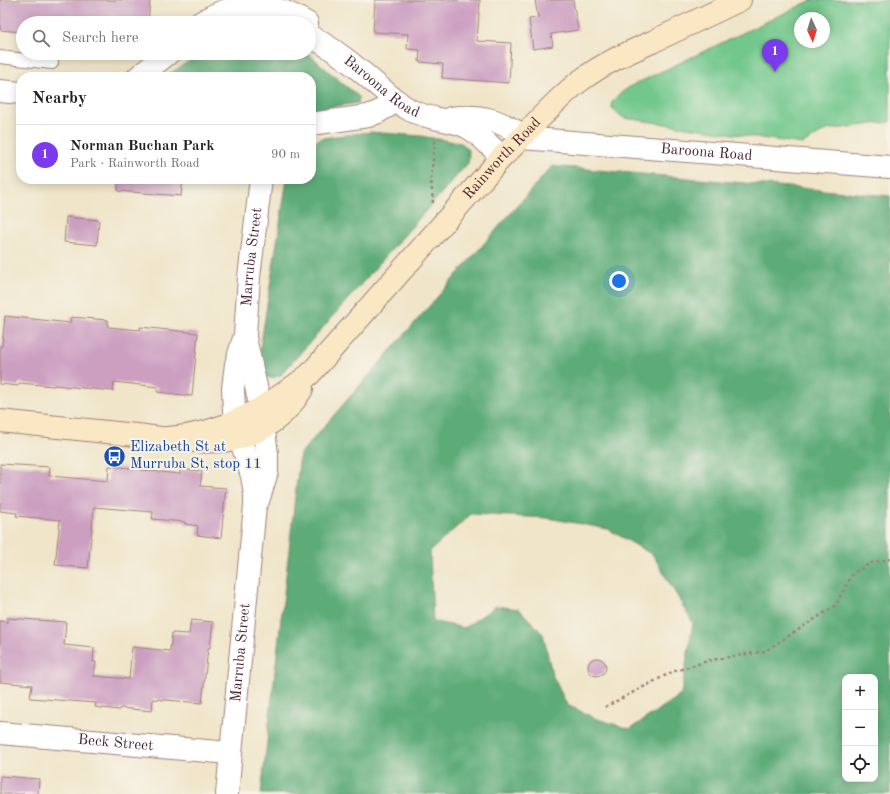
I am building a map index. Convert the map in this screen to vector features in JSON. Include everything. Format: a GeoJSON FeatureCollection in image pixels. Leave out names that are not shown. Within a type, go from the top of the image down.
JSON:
{"type":"FeatureCollection","features":[{"type":"Feature","properties":{"kind":"street","name":"Rainworth Road"},"geometry":{"type":"LineString","coordinates":[[0,421],[211,441],[262,419],[277,420],[292,404],[310,374],[502,158],[551,106],[581,80],[605,64],[732,2]]}},
{"type":"Feature","properties":{"kind":"street","name":"Baroona Road"},"geometry":{"type":"LineString","coordinates":[[209,16],[217,10],[231,4],[279,6],[297,16]]}},
{"type":"Feature","properties":{"kind":"street","name":"Baroona Road"},"geometry":{"type":"LineString","coordinates":[[239,16],[252,5]]}},
{"type":"Feature","properties":{"kind":"street","name":"Baroona Road"},"geometry":{"type":"LineString","coordinates":[[252,5],[267,16]]}},
{"type":"Feature","properties":{"kind":"street","name":"Baroona Road"},"geometry":{"type":"LineString","coordinates":[[316,32],[330,47]]}},
{"type":"Feature","properties":{"kind":"street","name":"Baroona Road"},"geometry":{"type":"LineString","coordinates":[[316,40],[330,47],[358,68],[397,101],[414,112],[459,124],[474,132],[502,158]]}},
{"type":"Feature","properties":{"kind":"street"},"geometry":{"type":"LineString","coordinates":[[144,72],[160,60]]}},
{"type":"Feature","properties":{"kind":"street"},"geometry":{"type":"LineString","coordinates":[[0,91],[16,92]]}},
{"type":"Feature","properties":{"kind":"street"},"geometry":{"type":"LineString","coordinates":[[316,123],[368,116],[397,101]]}},
{"type":"Feature","properties":{"kind":"street","name":"Baroona Road"},"geometry":{"type":"LineString","coordinates":[[437,118],[488,118],[503,124],[523,137],[890,167]]}},
{"type":"Feature","properties":{"kind":"street","name":"Marruba Street"},"geometry":{"type":"LineString","coordinates":[[227,794],[255,511],[253,480],[238,430],[233,399],[234,376],[245,335],[249,277],[260,184]]}},
{"type":"Feature","properties":{"kind":"street","name":"Marruba Street"},"geometry":{"type":"LineString","coordinates":[[245,335],[262,419],[267,469],[255,511]]}},
{"type":"Feature","properties":{"kind":"street","name":"Beck Street"},"geometry":{"type":"LineString","coordinates":[[0,733],[230,753]]}},
{"type":"Feature","properties":{"kind":"lane"},"geometry":{"type":"LineString","coordinates":[[0,57],[16,59]]}},
{"type":"Feature","properties":{"kind":"lane"},"geometry":{"type":"LineString","coordinates":[[26,60],[52,63]]}},
{"type":"Feature","properties":{"kind":"path"},"geometry":{"type":"LineString","coordinates":[[437,118],[431,179],[437,231]]}},
{"type":"Feature","properties":{"kind":"path"},"geometry":{"type":"LineString","coordinates":[[605,707],[672,672],[711,660],[765,652],[835,606],[853,573],[871,563],[890,560]]}},
{"type":"Feature","properties":{"kind":"green space"},"geometry":{"type":"Polygon","coordinates":[[[812,0],[890,0],[890,122],[826,130],[803,144],[624,118],[613,110],[611,104],[618,95],[631,86],[812,0]]]}},
{"type":"Feature","properties":{"kind":"green space"},"geometry":{"type":"Polygon","coordinates":[[[190,60],[315,60],[359,97],[358,103],[316,109],[316,72],[172,72],[190,60]]]}},
{"type":"Feature","properties":{"kind":"green space"},"geometry":{"type":"Polygon","coordinates":[[[371,132],[421,136],[461,143],[466,147],[469,157],[468,163],[281,375],[268,378],[264,376],[262,372],[260,349],[286,184],[316,184],[316,141],[322,138],[371,132]]]}},
{"type":"Feature","properties":{"kind":"green space"},"geometry":{"type":"Polygon","coordinates":[[[552,166],[890,196],[890,794],[261,794],[300,454],[552,166]],[[471,514],[430,551],[433,621],[464,628],[496,606],[519,609],[543,634],[552,674],[567,705],[597,719],[630,729],[681,695],[693,623],[653,555],[608,529],[548,518],[471,514]]]}},
{"type":"Feature","properties":{"kind":"building"},"geometry":{"type":"Polygon","coordinates":[[[0,0],[150,0],[149,16],[16,16],[16,31],[0,30],[0,0]]]}},
{"type":"Feature","properties":{"kind":"building"},"geometry":{"type":"Polygon","coordinates":[[[375,0],[480,0],[477,41],[511,43],[509,83],[442,78],[443,64],[419,62],[420,50],[407,49],[408,34],[373,32],[375,0]]]}},
{"type":"Feature","properties":{"kind":"building"},"geometry":{"type":"Polygon","coordinates":[[[535,0],[573,0],[578,30],[551,34],[553,46],[533,49],[529,19],[538,18],[535,0]]]}},
{"type":"Feature","properties":{"kind":"building"},"geometry":{"type":"Polygon","coordinates":[[[118,184],[182,184],[181,196],[118,191],[118,184]]]}},
{"type":"Feature","properties":{"kind":"building"},"geometry":{"type":"Polygon","coordinates":[[[66,217],[99,220],[97,245],[64,242],[66,217]]]}},
{"type":"Feature","properties":{"kind":"building"},"geometry":{"type":"Polygon","coordinates":[[[5,316],[70,323],[71,317],[108,320],[108,327],[140,330],[140,327],[198,333],[192,396],[157,392],[158,387],[114,382],[113,391],[54,385],[19,383],[18,386],[0,384],[0,346],[2,346],[5,316]]]}},
{"type":"Feature","properties":{"kind":"building"},"geometry":{"type":"Polygon","coordinates":[[[0,464],[50,467],[49,476],[108,481],[109,466],[180,474],[180,469],[202,471],[200,486],[226,488],[221,538],[197,535],[198,526],[185,524],[185,522],[152,519],[153,512],[94,507],[88,568],[55,565],[60,520],[16,516],[17,513],[0,511],[0,464]]]}},
{"type":"Feature","properties":{"kind":"building"},"geometry":{"type":"Polygon","coordinates":[[[7,618],[66,622],[64,645],[94,648],[93,662],[96,662],[94,676],[129,679],[132,647],[170,651],[172,633],[189,634],[191,620],[213,622],[210,648],[208,648],[202,703],[153,699],[152,711],[120,708],[119,710],[95,707],[96,703],[30,698],[32,685],[0,682],[0,621],[7,622],[7,618]]]}},
{"type":"Feature","properties":{"kind":"building"},"geometry":{"type":"Polygon","coordinates":[[[593,658],[601,658],[606,663],[604,674],[601,676],[593,676],[588,671],[588,663],[593,658]]]}},
{"type":"Feature","properties":{"kind":"building"},"geometry":{"type":"Polygon","coordinates":[[[0,776],[39,779],[38,794],[0,794],[0,776]]]}},
{"type":"Feature","properties":{"kind":"place","name":"Norman Buchan Park"},"geometry":{"type":"Point","coordinates":[775,72]}},
{"type":"Feature","properties":{"kind":"place","name":"Elizabeth St at Murruba St, stop 11"},"geometry":{"type":"Point","coordinates":[115,456]}}]}
